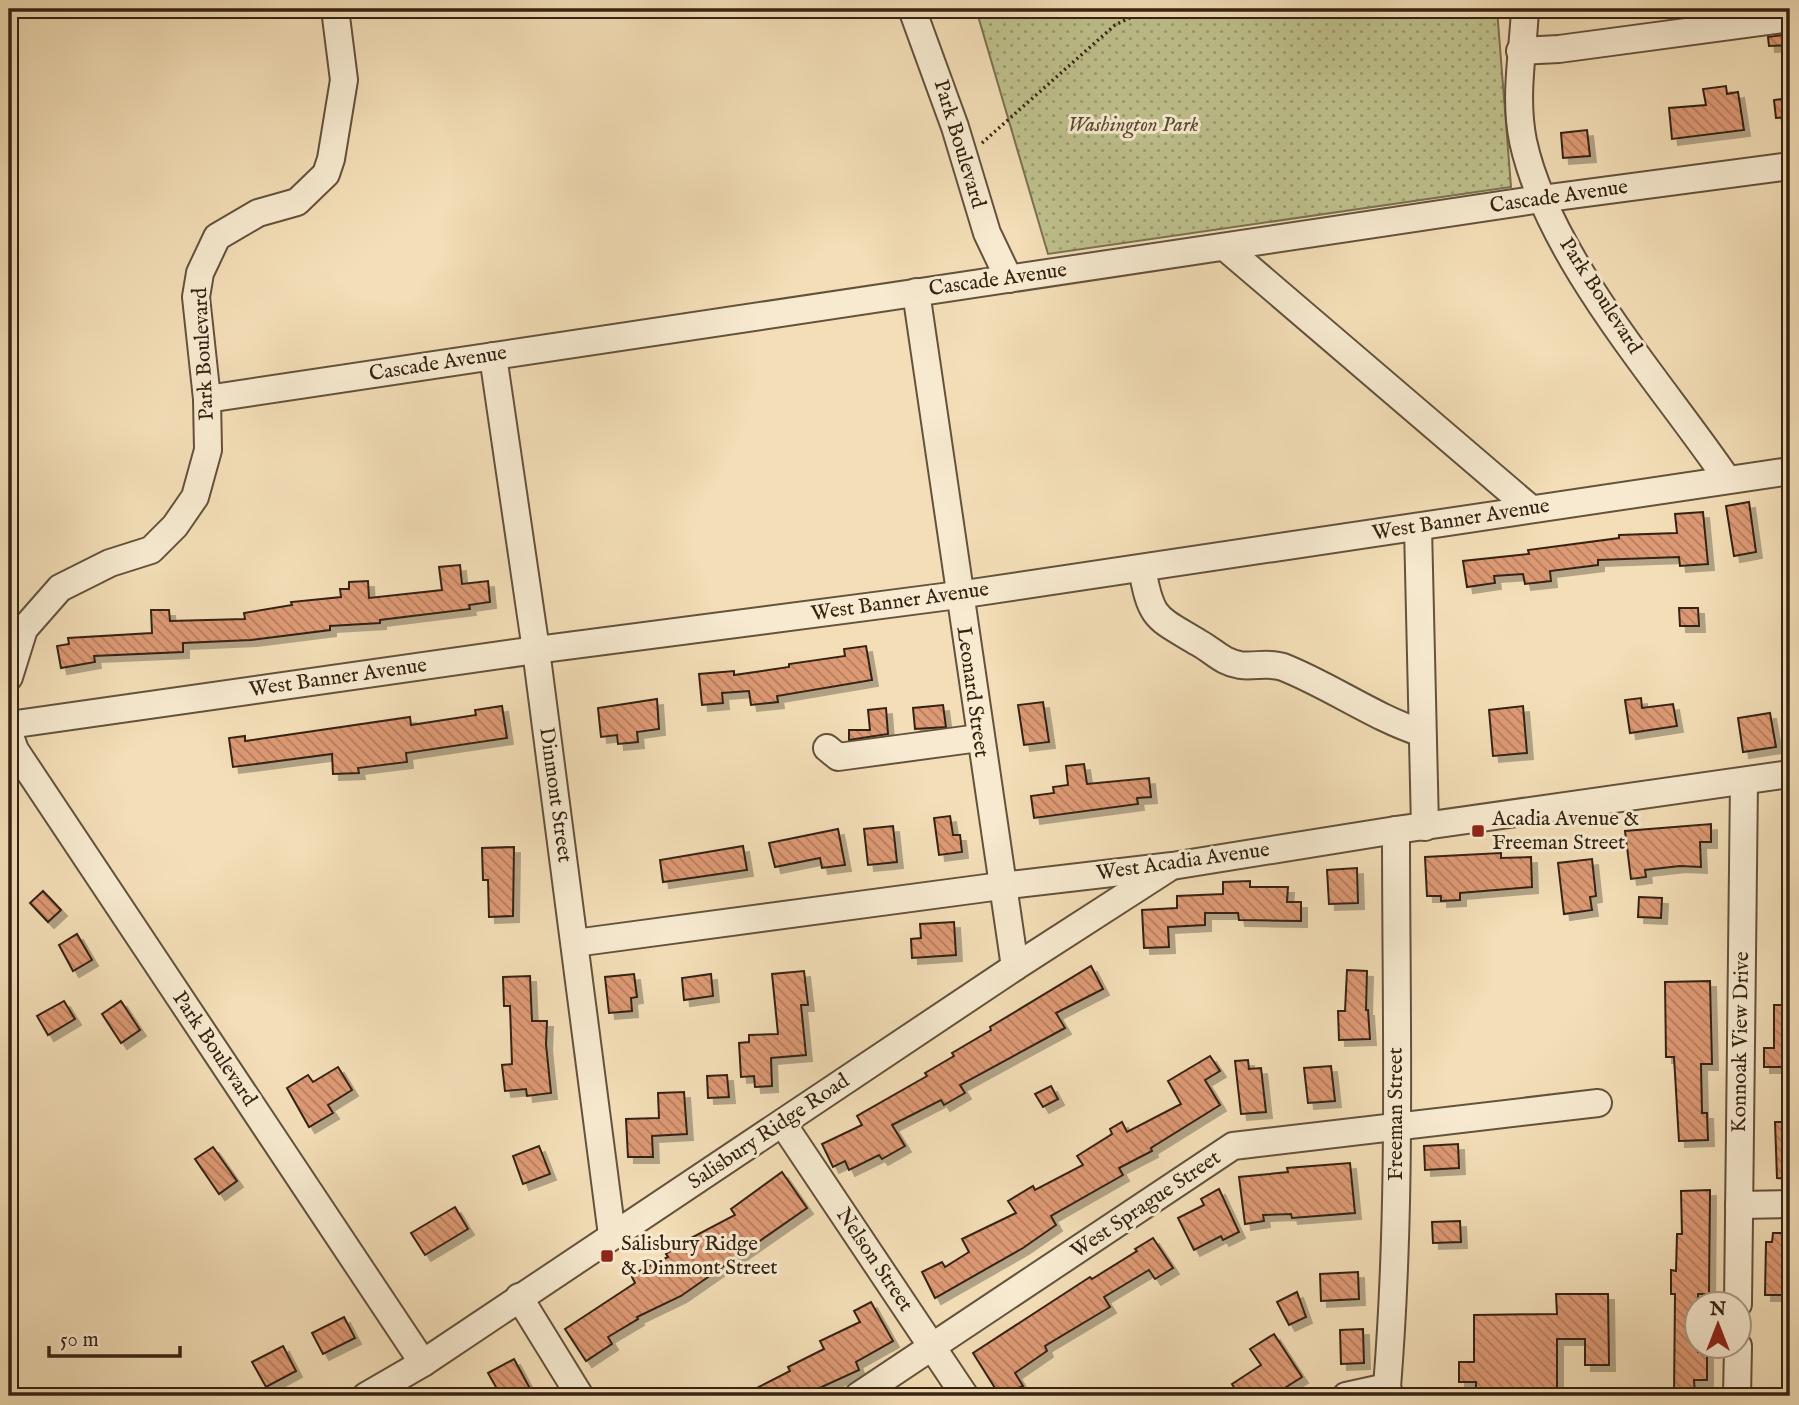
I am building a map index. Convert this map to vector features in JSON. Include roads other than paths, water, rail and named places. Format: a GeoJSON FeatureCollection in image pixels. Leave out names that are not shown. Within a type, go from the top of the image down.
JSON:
{"type":"FeatureCollection","features":[{"type":"Feature","properties":{"kind":"street","name":"Park Boulevard"},"geometry":{"type":"LineString","coordinates":[[9,677],[24,629],[60,588],[110,563],[151,550],[175,526],[195,496],[208,450],[207,399],[198,328],[197,297],[200,273],[217,237],[258,213],[297,202],[326,174],[344,80],[335,9]]}},
{"type":"Feature","properties":{"kind":"street","name":"Park Boulevard"},"geometry":{"type":"LineString","coordinates":[[912,9],[934,62],[987,233],[1009,279]]}},
{"type":"Feature","properties":{"kind":"street","name":"Park Boulevard"},"geometry":{"type":"LineString","coordinates":[[1525,9],[1518,98],[1523,141],[1541,199],[1574,260],[1727,479]]}},
{"type":"Feature","properties":{"kind":"street"},"geometry":{"type":"LineString","coordinates":[[1520,51],[1559,49],[1790,18]]}},
{"type":"Feature","properties":{"kind":"street","name":"Cascade Avenue"},"geometry":{"type":"LineString","coordinates":[[207,399],[1541,199],[1790,166]]}},
{"type":"Feature","properties":{"kind":"street"},"geometry":{"type":"LineString","coordinates":[[1226,248],[1531,509]]}},
{"type":"Feature","properties":{"kind":"street","name":"Leonard Street"},"geometry":{"type":"LineString","coordinates":[[916,292],[1000,886],[1015,967]]}},
{"type":"Feature","properties":{"kind":"street","name":"Dinmont Street"},"geometry":{"type":"LineString","coordinates":[[493,356],[536,650],[612,1235]]}},
{"type":"Feature","properties":{"kind":"street","name":"West Banner Avenue"},"geometry":{"type":"LineString","coordinates":[[9,724],[536,650],[958,595],[1790,471]]}},
{"type":"Feature","properties":{"kind":"street"},"geometry":{"type":"LineString","coordinates":[[1418,527],[1424,827]]}},
{"type":"Feature","properties":{"kind":"street"},"geometry":{"type":"LineString","coordinates":[[1142,568],[1149,601],[1161,621],[1199,643],[1221,660],[1239,664],[1281,666],[1399,725],[1422,733]]}},
{"type":"Feature","properties":{"kind":"street","name":"Park Boulevard"},"geometry":{"type":"LineString","coordinates":[[9,733],[15,750],[424,1363]]}},
{"type":"Feature","properties":{"kind":"street"},"geometry":{"type":"LineString","coordinates":[[827,748],[838,757],[979,738]]}},
{"type":"Feature","properties":{"kind":"street","name":"West Acadia Avenue"},"geometry":{"type":"LineString","coordinates":[[575,943],[1000,886],[1172,866],[1395,830],[1790,775]]}},
{"type":"Feature","properties":{"kind":"street","name":"Konnoak View Drive"},"geometry":{"type":"LineString","coordinates":[[1738,1290],[1744,781]]}},
{"type":"Feature","properties":{"kind":"street","name":"Freeman Street"},"geometry":{"type":"LineString","coordinates":[[1389,1392],[1395,1294],[1397,1125],[1395,830]]}},
{"type":"Feature","properties":{"kind":"street","name":"Salisbury Ridge Road"},"geometry":{"type":"LineString","coordinates":[[366,1396],[424,1363],[1015,967],[1172,866]]}},
{"type":"Feature","properties":{"kind":"street","name":"West Sprague Street"},"geometry":{"type":"LineString","coordinates":[[858,1396],[1233,1146],[1598,1103]]}},
{"type":"Feature","properties":{"kind":"street","name":"Nelson Street"},"geometry":{"type":"LineString","coordinates":[[783,1124],[965,1396]]}},
{"type":"Feature","properties":{"kind":"street"},"geometry":{"type":"LineString","coordinates":[[1739,1205],[1790,1204]]}},
{"type":"Feature","properties":{"kind":"street"},"geometry":{"type":"LineString","coordinates":[[519,1297],[580,1396]]}},
{"type":"Feature","properties":{"kind":"street"},"geometry":{"type":"LineString","coordinates":[[1737,1396],[1738,1360]]}},
{"type":"Feature","properties":{"kind":"street"},"geometry":{"type":"LineString","coordinates":[[1346,1396],[1389,1392]]}},
{"type":"Feature","properties":{"kind":"place","name":"Acadia Avenue & Freeman Street"},"geometry":{"type":"Point","coordinates":[1478,831]}},
{"type":"Feature","properties":{"kind":"place","name":"Salisbury Ridge & Dinmont Street"},"geometry":{"type":"Point","coordinates":[607,1256]}},
{"type":"Feature","properties":{"kind":"park label","name":"Washington Park"},"geometry":{"type":"Point","coordinates":[1133,125]}}]}
